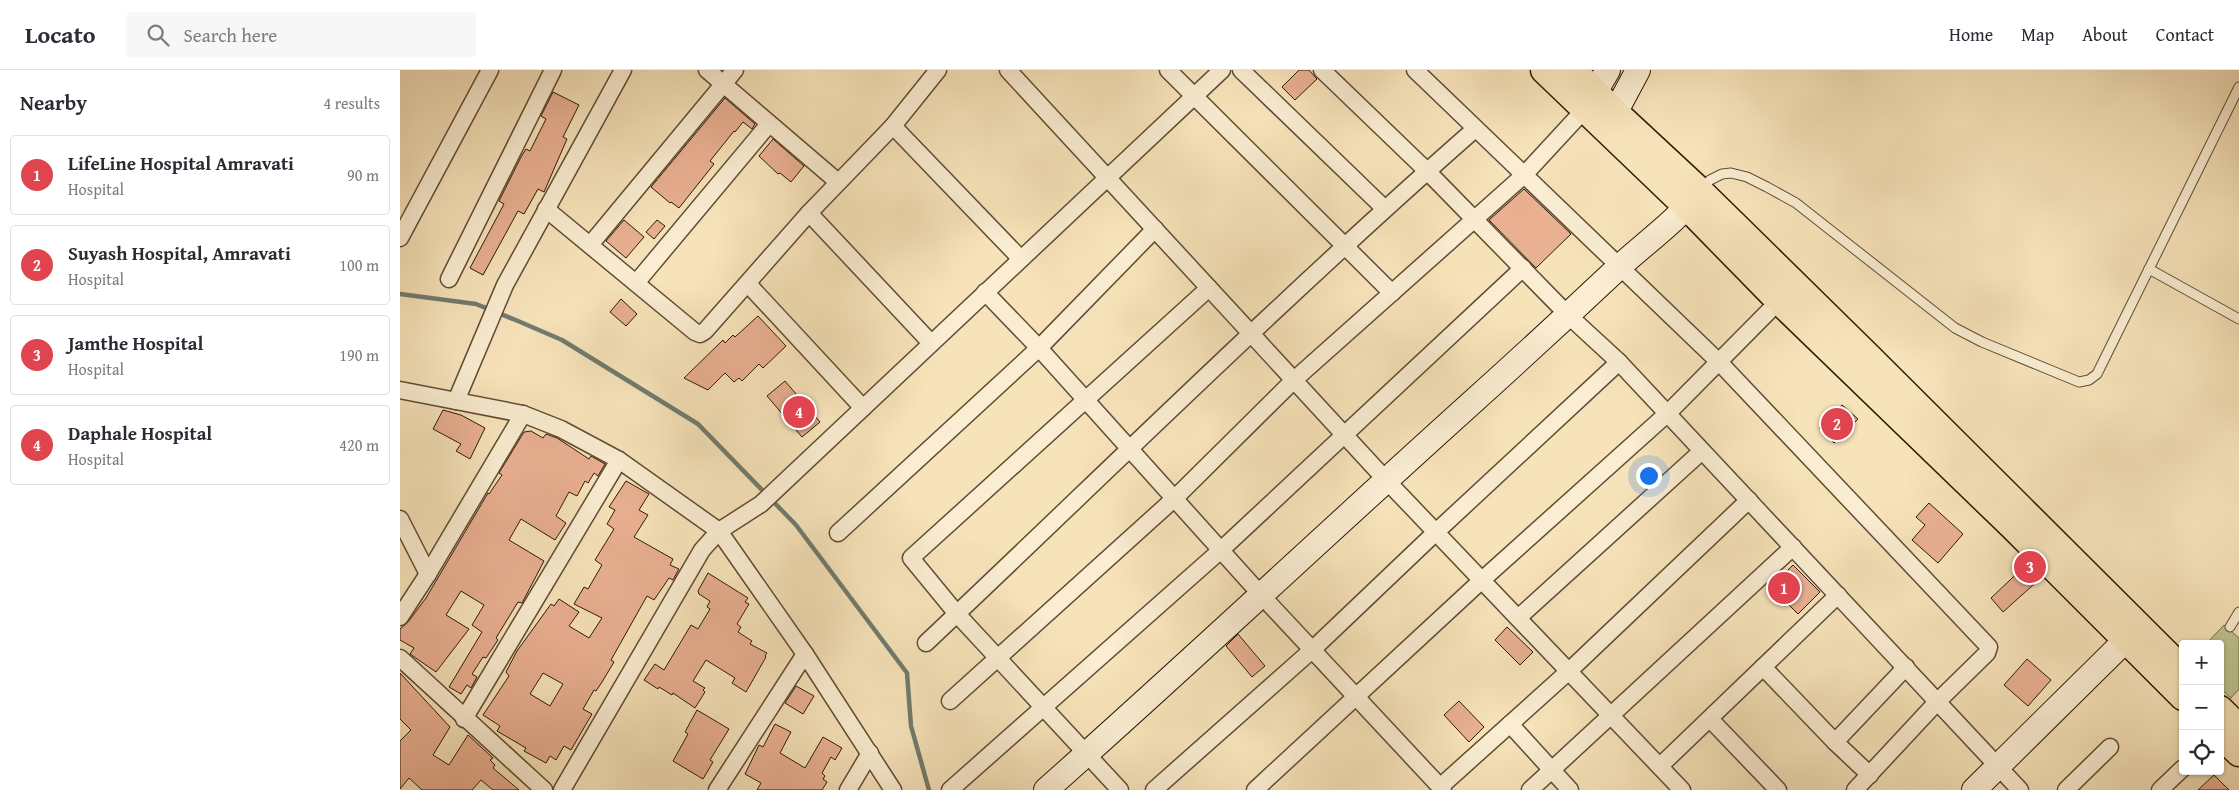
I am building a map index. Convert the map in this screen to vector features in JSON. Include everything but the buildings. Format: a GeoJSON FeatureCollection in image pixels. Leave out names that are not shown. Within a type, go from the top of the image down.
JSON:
{"type":"FeatureCollection","features":[{"type":"Feature","properties":{"kind":"main road"},"geometry":{"type":"LineString","coordinates":[[1544,70],[1596,90]]}},
{"type":"Feature","properties":{"kind":"main road"},"geometry":{"type":"LineString","coordinates":[[1573,70],[1596,90],[1611,122],[1694,199],[2133,633],[2179,692]]}},
{"type":"Feature","properties":{"kind":"main road"},"geometry":{"type":"LineString","coordinates":[[1694,199],[1779,301],[2133,633],[2179,667]]}},
{"type":"Feature","properties":{"kind":"main road"},"geometry":{"type":"LineString","coordinates":[[2224,718],[2233,737]]}},
{"type":"Feature","properties":{"kind":"street"},"geometry":{"type":"LineString","coordinates":[[400,238],[490,70]]}},
{"type":"Feature","properties":{"kind":"street"},"geometry":{"type":"LineString","coordinates":[[448,279],[553,70]]}},
{"type":"Feature","properties":{"kind":"street"},"geometry":{"type":"LineString","coordinates":[[456,401],[504,284],[623,70]]}},
{"type":"Feature","properties":{"kind":"street"},"geometry":{"type":"LineString","coordinates":[[707,70],[838,182]]}},
{"type":"Feature","properties":{"kind":"street"},"geometry":{"type":"LineString","coordinates":[[590,246],[722,84],[736,70]]}},
{"type":"Feature","properties":{"kind":"street"},"geometry":{"type":"LineString","coordinates":[[546,209],[695,332],[700,334],[705,331],[748,284],[809,213],[893,126],[938,70]]}},
{"type":"Feature","properties":{"kind":"street"},"geometry":{"type":"LineString","coordinates":[[1008,70],[1386,480],[1682,790]]}},
{"type":"Feature","properties":{"kind":"street"},"geometry":{"type":"LineString","coordinates":[[1168,70],[1392,293]]}},
{"type":"Feature","properties":{"kind":"street"},"geometry":{"type":"LineString","coordinates":[[562,790],[702,550],[719,531],[761,504],[1107,176],[1222,70]]}},
{"type":"Feature","properties":{"kind":"street"},"geometry":{"type":"LineString","coordinates":[[1242,70],[1385,209]]}},
{"type":"Feature","properties":{"kind":"street"},"geometry":{"type":"LineString","coordinates":[[1322,70],[1427,171],[1569,316],[1619,362],[2020,790]]}},
{"type":"Feature","properties":{"kind":"street"},"geometry":{"type":"LineString","coordinates":[[1415,70],[1523,176],[1720,362],[1989,647],[1987,653],[1855,790]]}},
{"type":"Feature","properties":{"kind":"street"},"geometry":{"type":"LineString","coordinates":[[1611,122],[1638,70]]}},
{"type":"Feature","properties":{"kind":"street"},"geometry":{"type":"LineString","coordinates":[[950,701],[1175,498],[1294,380],[1523,176],[1596,90]]}},
{"type":"Feature","properties":{"kind":"street"},"geometry":{"type":"LineString","coordinates":[[636,284],[769,124]]}},
{"type":"Feature","properties":{"kind":"street"},"geometry":{"type":"LineString","coordinates":[[893,126],[1020,258]]}},
{"type":"Feature","properties":{"kind":"street"},"geometry":{"type":"LineString","coordinates":[[926,643],[1345,246],[1475,129]]}},
{"type":"Feature","properties":{"kind":"street"},"geometry":{"type":"LineString","coordinates":[[1046,790],[1262,596],[1386,480],[1569,316],[1619,267],[1694,199]]}},
{"type":"Feature","properties":{"kind":"street"},"geometry":{"type":"LineString","coordinates":[[809,213],[931,343]]}},
{"type":"Feature","properties":{"kind":"street"},"geometry":{"type":"LineString","coordinates":[[838,533],[1039,348],[1155,229]]}},
{"type":"Feature","properties":{"kind":"street"},"geometry":{"type":"LineString","coordinates":[[950,790],[1221,550],[1523,268]]}},
{"type":"Feature","properties":{"kind":"street"},"geometry":{"type":"LineString","coordinates":[[748,284],[863,408]]}},
{"type":"Feature","properties":{"kind":"street"},"geometry":{"type":"LineString","coordinates":[[1120,790],[911,561],[912,556],[1208,288]]}},
{"type":"Feature","properties":{"kind":"street"},"geometry":{"type":"LineString","coordinates":[[985,292],[1086,399],[1262,596],[1442,788],[1569,671],[1749,500]]}},
{"type":"Feature","properties":{"kind":"street"},"geometry":{"type":"LineString","coordinates":[[1255,790],[1482,580],[1668,413],[1779,301]]}},
{"type":"Feature","properties":{"kind":"street"},"geometry":{"type":"LineString","coordinates":[[1154,790],[1312,650],[1619,362]]}},
{"type":"Feature","properties":{"kind":"street"},"geometry":{"type":"LineString","coordinates":[[400,390],[522,414],[561,429],[620,460],[719,531],[805,654],[893,790]]}},
{"type":"Feature","properties":{"kind":"street"},"geometry":{"type":"LineString","coordinates":[[400,617],[428,574],[522,414]]}},
{"type":"Feature","properties":{"kind":"street"},"geometry":{"type":"LineString","coordinates":[[1518,618],[1702,451]]}},
{"type":"Feature","properties":{"kind":"street"},"geometry":{"type":"LineString","coordinates":[[464,719],[620,460]]}},
{"type":"Feature","properties":{"kind":"street"},"geometry":{"type":"LineString","coordinates":[[400,519],[428,574]]}},
{"type":"Feature","properties":{"kind":"street"},"geometry":{"type":"LineString","coordinates":[[1530,790],[1793,546]]}},
{"type":"Feature","properties":{"kind":"street"},"geometry":{"type":"LineString","coordinates":[[1660,766],[1838,595]]}},
{"type":"Feature","properties":{"kind":"street"},"geometry":{"type":"LineString","coordinates":[[1974,790],[2133,633]]}},
{"type":"Feature","properties":{"kind":"street"},"geometry":{"type":"LineString","coordinates":[[717,790],[805,654]]}},
{"type":"Feature","properties":{"kind":"street"},"geometry":{"type":"LineString","coordinates":[[400,658],[464,719],[544,790]]}},
{"type":"Feature","properties":{"kind":"street"},"geometry":{"type":"LineString","coordinates":[[1763,667],[1835,742],[1870,775]]}},
{"type":"Feature","properties":{"kind":"street"},"geometry":{"type":"LineString","coordinates":[[1835,742],[1906,667]]}},
{"type":"Feature","properties":{"kind":"street"},"geometry":{"type":"LineString","coordinates":[[1710,719],[1778,790]]}},
{"type":"Feature","properties":{"kind":"street"},"geometry":{"type":"LineString","coordinates":[[1510,724],[1570,790]]}},
{"type":"Feature","properties":{"kind":"street"},"geometry":{"type":"LineString","coordinates":[[2066,790],[2110,747]]}},
{"type":"Feature","properties":{"kind":"street"},"geometry":{"type":"LineString","coordinates":[[848,790],[870,753]]}},
{"type":"Feature","properties":{"kind":"street"},"geometry":{"type":"LineString","coordinates":[[2160,790],[2179,772]]}},
{"type":"Feature","properties":{"kind":"lane"},"geometry":{"type":"LineString","coordinates":[[1694,199],[1710,180],[1722,174],[1730,173],[1747,176],[1796,203],[1955,328],[1982,342],[2079,382],[2089,380],[2097,374],[2239,87]]}},
{"type":"Feature","properties":{"kind":"lane"},"geometry":{"type":"LineString","coordinates":[[2150,269],[2239,319]]}},
{"type":"Feature","properties":{"kind":"lane"},"geometry":{"type":"LineString","coordinates":[[2230,627],[2239,612]]}},
{"type":"Feature","properties":{"kind":"green space"},"geometry":{"type":"Polygon","coordinates":[[[2224,625],[2239,638],[2239,689],[2231,698],[2224,692],[2224,640],[2210,640],[2224,625]]]}},
{"type":"Feature","properties":{"kind":"waterway"},"geometry":{"type":"LineString","coordinates":[[400,294],[476,304],[562,340],[698,424],[796,525],[907,673],[911,726],[929,790]]}},
{"type":"Feature","properties":{"kind":"place","name":"Daphale Hospital"},"geometry":{"type":"Point","coordinates":[799,412]}},
{"type":"Feature","properties":{"kind":"place","name":"Suyash Hospital, Amravati"},"geometry":{"type":"Point","coordinates":[1837,424]}},
{"type":"Feature","properties":{"kind":"place","name":"Jamthe Hospital"},"geometry":{"type":"Point","coordinates":[2030,567]}},
{"type":"Feature","properties":{"kind":"place","name":"LifeLine Hospital Amravati"},"geometry":{"type":"Point","coordinates":[1784,588]}}]}
